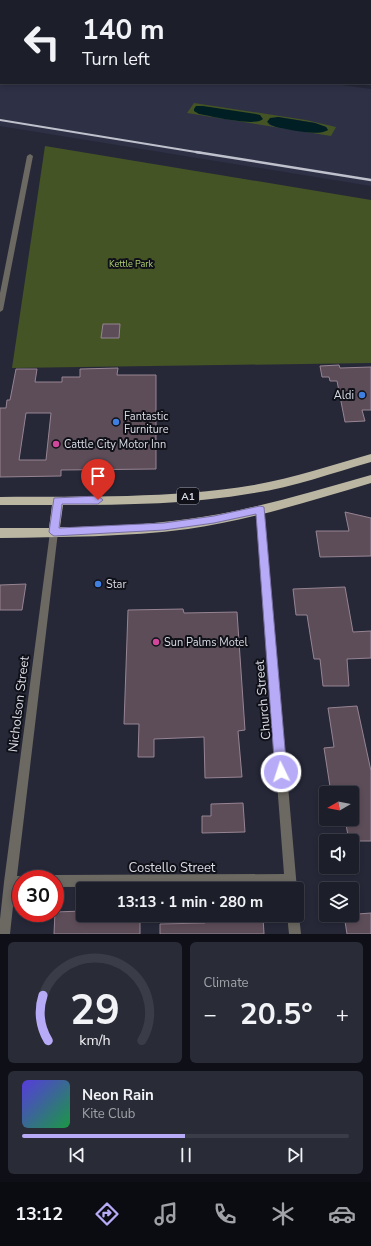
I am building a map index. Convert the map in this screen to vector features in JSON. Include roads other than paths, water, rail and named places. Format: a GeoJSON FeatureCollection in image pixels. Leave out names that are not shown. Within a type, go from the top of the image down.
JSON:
{"type":"FeatureCollection","features":[{"type":"Feature","properties":{"kind":"highway","name":"A1"},"geometry":{"type":"LineString","coordinates":[[0,501],[125,500],[207,494],[240,490],[293,480],[371,458]]}},
{"type":"Feature","properties":{"kind":"highway"},"geometry":{"type":"LineString","coordinates":[[0,533],[151,528],[181,525],[260,510],[371,479]]}},
{"type":"Feature","properties":{"kind":"highway","name":"Nicholson Street"},"geometry":{"type":"LineString","coordinates":[[54,532],[58,501]]}},
{"type":"Feature","properties":{"kind":"street"},"geometry":{"type":"LineString","coordinates":[[0,310],[30,156]]}},
{"type":"Feature","properties":{"kind":"street","name":"Church Street"},"geometry":{"type":"LineString","coordinates":[[260,510],[290,882]]}},
{"type":"Feature","properties":{"kind":"street","name":"Nicholson Street"},"geometry":{"type":"LineString","coordinates":[[17,870],[54,532]]}},
{"type":"Feature","properties":{"kind":"street","name":"Costello Street"},"geometry":{"type":"LineString","coordinates":[[64,881],[114,882]]}},
{"type":"Feature","properties":{"kind":"street","name":"Nicholson Street"},"geometry":{"type":"LineString","coordinates":[[4,934],[12,899]]}},
{"type":"Feature","properties":{"kind":"street"},"geometry":{"type":"LineString","coordinates":[[294,922],[295,934]]}},
{"type":"Feature","properties":{"kind":"railway"},"geometry":{"type":"LineString","coordinates":[[0,120],[202,153]]}},
{"type":"Feature","properties":{"kind":"railway"},"geometry":{"type":"LineString","coordinates":[[196,152],[371,180]]}},
{"type":"Feature","properties":{"kind":"place","name":"Aldi"},"geometry":{"type":"Point","coordinates":[362,395]}},
{"type":"Feature","properties":{"kind":"place","name":"Fantastic Furniture"},"geometry":{"type":"Point","coordinates":[116,422]}},
{"type":"Feature","properties":{"kind":"place","name":"Cattle City Motor Inn"},"geometry":{"type":"Point","coordinates":[56,444]}},
{"type":"Feature","properties":{"kind":"place","name":"Star"},"geometry":{"type":"Point","coordinates":[98,584]}},
{"type":"Feature","properties":{"kind":"place","name":"Sun Palms Motel"},"geometry":{"type":"Point","coordinates":[156,642]}},
{"type":"Feature","properties":{"kind":"park label","name":"Kettle Park"},"geometry":{"type":"Point","coordinates":[131,264]}}]}
